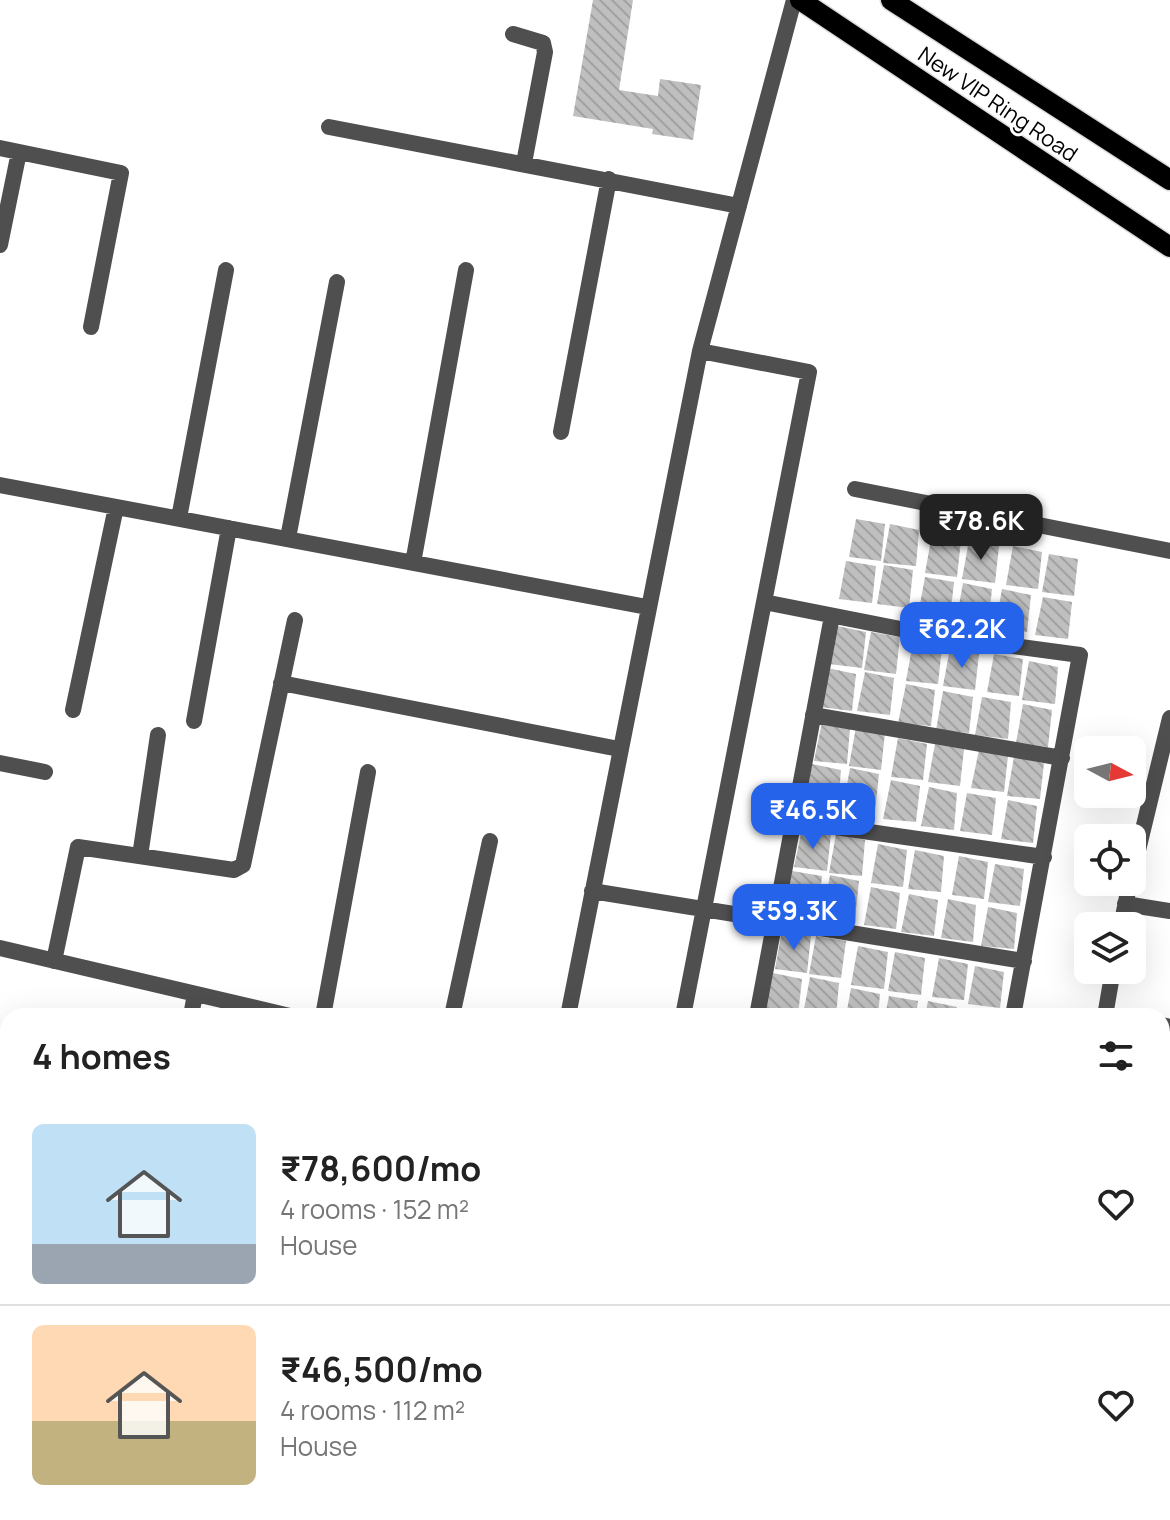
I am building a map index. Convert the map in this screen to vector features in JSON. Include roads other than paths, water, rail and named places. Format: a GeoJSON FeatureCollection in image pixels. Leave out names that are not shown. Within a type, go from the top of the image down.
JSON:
{"type":"FeatureCollection","features":[{"type":"Feature","properties":{"kind":"main road","name":"New VIP Ring Road"},"geometry":{"type":"LineString","coordinates":[[797,0],[1170,247]]}},
{"type":"Feature","properties":{"kind":"main road","name":"New VIP Ring Road"},"geometry":{"type":"LineString","coordinates":[[891,0],[1170,180]]}},
{"type":"Feature","properties":{"kind":"street"},"geometry":{"type":"LineString","coordinates":[[570,1008],[700,351],[797,0]]}},
{"type":"Feature","properties":{"kind":"street"},"geometry":{"type":"LineString","coordinates":[[513,34],[536,39],[543,43],[545,52],[524,163]]}},
{"type":"Feature","properties":{"kind":"street"},"geometry":{"type":"LineString","coordinates":[[329,127],[739,206]]}},
{"type":"Feature","properties":{"kind":"street"},"geometry":{"type":"LineString","coordinates":[[0,148],[121,173],[91,327]]}},
{"type":"Feature","properties":{"kind":"street"},"geometry":{"type":"LineString","coordinates":[[0,245],[19,152]]}},
{"type":"Feature","properties":{"kind":"street"},"geometry":{"type":"LineString","coordinates":[[561,432],[609,179]]}},
{"type":"Feature","properties":{"kind":"street"},"geometry":{"type":"LineString","coordinates":[[179,518],[226,270]]}},
{"type":"Feature","properties":{"kind":"street"},"geometry":{"type":"LineString","coordinates":[[413,563],[466,270]]}},
{"type":"Feature","properties":{"kind":"street"},"geometry":{"type":"LineString","coordinates":[[288,538],[337,282]]}},
{"type":"Feature","properties":{"kind":"street"},"geometry":{"type":"LineString","coordinates":[[685,1008],[809,372],[700,351]]}},
{"type":"Feature","properties":{"kind":"street"},"geometry":{"type":"LineString","coordinates":[[1,489],[179,518],[647,607]]}},
{"type":"Feature","properties":{"kind":"street"},"geometry":{"type":"LineString","coordinates":[[855,489],[1170,551]]}},
{"type":"Feature","properties":{"kind":"street"},"geometry":{"type":"LineString","coordinates":[[73,710],[116,507]]}},
{"type":"Feature","properties":{"kind":"street"},"geometry":{"type":"LineString","coordinates":[[194,721],[229,528]]}},
{"type":"Feature","properties":{"kind":"street"},"geometry":{"type":"LineString","coordinates":[[764,602],[931,635],[1080,655],[1015,1008]]}},
{"type":"Feature","properties":{"kind":"street"},"geometry":{"type":"LineString","coordinates":[[758,1008],[832,616]]}},
{"type":"Feature","properties":{"kind":"street"},"geometry":{"type":"LineString","coordinates":[[54,961],[78,847],[234,870],[243,865],[295,620]]}},
{"type":"Feature","properties":{"kind":"street"},"geometry":{"type":"LineString","coordinates":[[281,683],[619,749]]}},
{"type":"Feature","properties":{"kind":"street"},"geometry":{"type":"LineString","coordinates":[[813,715],[1062,758]]}},
{"type":"Feature","properties":{"kind":"street"},"geometry":{"type":"LineString","coordinates":[[1144,824],[1170,718]]}},
{"type":"Feature","properties":{"kind":"street"},"geometry":{"type":"LineString","coordinates":[[140,856],[158,735]]}},
{"type":"Feature","properties":{"kind":"street"},"geometry":{"type":"LineString","coordinates":[[0,763],[45,772]]}},
{"type":"Feature","properties":{"kind":"street"},"geometry":{"type":"LineString","coordinates":[[324,1008],[368,772]]}},
{"type":"Feature","properties":{"kind":"street"},"geometry":{"type":"LineString","coordinates":[[793,821],[1044,857]]}},
{"type":"Feature","properties":{"kind":"street"},"geometry":{"type":"LineString","coordinates":[[454,1008],[490,841]]}},
{"type":"Feature","properties":{"kind":"street"},"geometry":{"type":"LineString","coordinates":[[592,891],[1024,961]]}},
{"type":"Feature","properties":{"kind":"street"},"geometry":{"type":"LineString","coordinates":[[1124,912],[1127,896]]}},
{"type":"Feature","properties":{"kind":"street"},"geometry":{"type":"LineString","coordinates":[[1125,904],[1170,911]]}},
{"type":"Feature","properties":{"kind":"street"},"geometry":{"type":"LineString","coordinates":[[0,948],[255,1008]]}},
{"type":"Feature","properties":{"kind":"street"},"geometry":{"type":"LineString","coordinates":[[1109,1008],[1111,984]]}},
{"type":"Feature","properties":{"kind":"street"},"geometry":{"type":"LineString","coordinates":[[192,1008],[195,994]]}}]}
